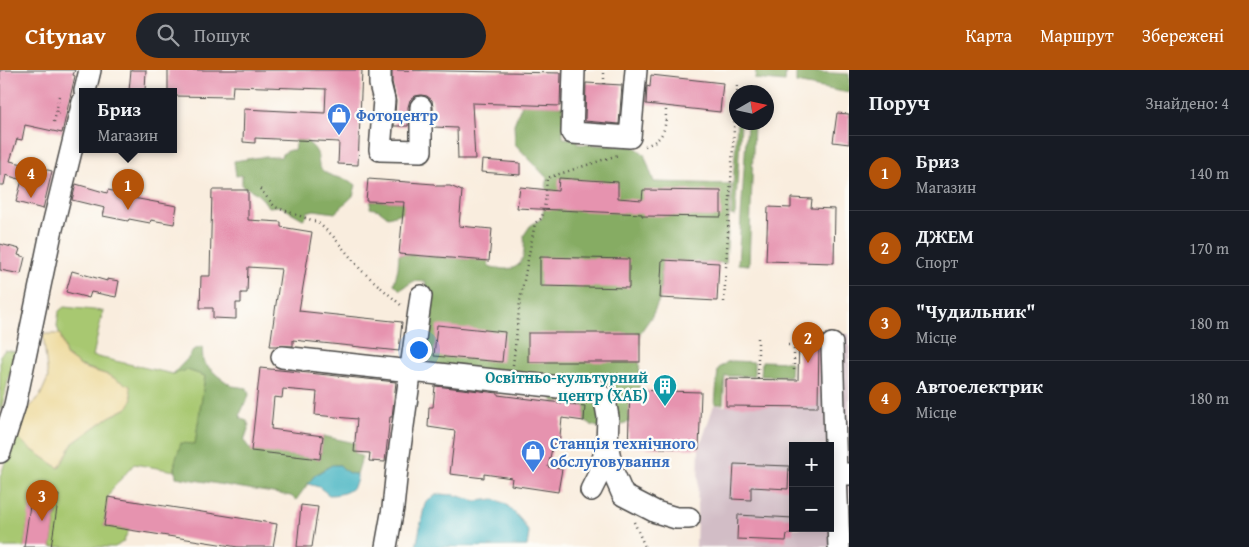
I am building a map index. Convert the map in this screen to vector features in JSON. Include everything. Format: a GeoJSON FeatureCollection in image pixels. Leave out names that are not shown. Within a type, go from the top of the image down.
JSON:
{"type":"FeatureCollection","features":[{"type":"Feature","properties":{"kind":"street"},"geometry":{"type":"LineString","coordinates":[[86,88],[90,70]]}},
{"type":"Feature","properties":{"kind":"street"},"geometry":{"type":"LineString","coordinates":[[380,70],[380,84],[384,100],[380,150],[421,151],[421,107]]}},
{"type":"Feature","properties":{"kind":"street"},"geometry":{"type":"LineString","coordinates":[[574,70],[572,134],[630,136],[636,70]]}},
{"type":"Feature","properties":{"kind":"street"},"geometry":{"type":"LineString","coordinates":[[0,452],[15,405],[52,233],[75,109]]}},
{"type":"Feature","properties":{"kind":"street"},"geometry":{"type":"LineString","coordinates":[[386,547],[420,306]]}},
{"type":"Feature","properties":{"kind":"street"},"geometry":{"type":"LineString","coordinates":[[832,344],[843,474],[839,547]]}},
{"type":"Feature","properties":{"kind":"street"},"geometry":{"type":"LineString","coordinates":[[282,357],[596,391],[605,400],[608,417],[607,444],[613,472],[623,495],[656,512],[676,518],[689,518]]}},
{"type":"Feature","properties":{"kind":"street"},"geometry":{"type":"LineString","coordinates":[[591,490],[597,478],[607,444]]}},
{"type":"Feature","properties":{"kind":"path"},"geometry":{"type":"LineString","coordinates":[[604,70],[604,84]]}},
{"type":"Feature","properties":{"kind":"path"},"geometry":{"type":"LineString","coordinates":[[54,122],[59,96]]}},
{"type":"Feature","properties":{"kind":"path"},"geometry":{"type":"LineString","coordinates":[[644,147],[659,139],[663,133],[666,122],[666,106]]}},
{"type":"Feature","properties":{"kind":"path"},"geometry":{"type":"LineString","coordinates":[[56,113],[75,109]]}},
{"type":"Feature","properties":{"kind":"path"},"geometry":{"type":"LineString","coordinates":[[724,302],[735,130]]}},
{"type":"Feature","properties":{"kind":"path"},"geometry":{"type":"LineString","coordinates":[[511,382],[520,301],[535,223],[542,218],[544,211],[547,178],[626,152]]}},
{"type":"Feature","properties":{"kind":"path"},"geometry":{"type":"LineString","coordinates":[[260,189],[275,207],[317,222],[332,235],[361,270],[401,305],[420,306]]}},
{"type":"Feature","properties":{"kind":"path"},"geometry":{"type":"LineString","coordinates":[[758,335],[758,380]]}},
{"type":"Feature","properties":{"kind":"path"},"geometry":{"type":"LineString","coordinates":[[788,345],[794,345],[794,373]]}},
{"type":"Feature","properties":{"kind":"shaded area"},"geometry":{"type":"Polygon","coordinates":[[[799,334],[849,334],[849,547],[696,547],[699,449],[714,405],[726,406],[726,379],[798,380],[799,334]]]}},
{"type":"Feature","properties":{"kind":"green space"},"geometry":{"type":"Polygon","coordinates":[[[756,70],[786,70],[785,82],[755,79],[756,70]]]}},
{"type":"Feature","properties":{"kind":"green space"},"geometry":{"type":"Polygon","coordinates":[[[796,71],[849,74],[849,93],[796,83],[796,71]]]}},
{"type":"Feature","properties":{"kind":"green space"},"geometry":{"type":"Polygon","coordinates":[[[522,104],[563,106],[563,138],[577,139],[577,144],[635,147],[644,154],[654,182],[731,184],[726,263],[662,260],[660,298],[652,316],[640,333],[639,390],[630,390],[629,422],[606,428],[596,427],[584,421],[585,406],[554,402],[544,381],[436,367],[425,358],[423,313],[426,282],[414,281],[400,290],[394,284],[399,254],[489,261],[488,266],[507,269],[514,268],[522,260],[524,235],[530,226],[542,218],[547,178],[515,144],[514,124],[522,104]]]}},
{"type":"Feature","properties":{"kind":"green space"},"geometry":{"type":"Polygon","coordinates":[[[737,130],[741,130],[735,216],[731,215],[737,130]]]}},
{"type":"Feature","properties":{"kind":"green space"},"geometry":{"type":"Polygon","coordinates":[[[747,130],[754,130],[749,265],[738,264],[747,130]]]}},
{"type":"Feature","properties":{"kind":"green space"},"geometry":{"type":"Polygon","coordinates":[[[296,140],[306,141],[314,148],[323,171],[356,185],[353,196],[335,213],[314,210],[307,212],[307,216],[303,219],[280,206],[268,207],[257,194],[242,186],[242,175],[236,176],[234,161],[261,157],[281,157],[282,154],[294,150],[296,140]]]}},
{"type":"Feature","properties":{"kind":"green space"},"geometry":{"type":"Polygon","coordinates":[[[371,201],[406,202],[405,212],[388,217],[379,210],[370,208],[371,201]]]}},
{"type":"Feature","properties":{"kind":"green space"},"geometry":{"type":"Polygon","coordinates":[[[64,307],[103,311],[93,356],[173,374],[187,370],[205,376],[195,445],[175,462],[175,471],[134,464],[113,488],[108,497],[104,526],[129,530],[123,542],[115,547],[51,547],[59,496],[33,491],[24,547],[0,547],[0,477],[15,434],[28,447],[59,468],[73,443],[109,417],[127,408],[108,375],[79,365],[66,355],[57,326],[59,311],[64,307]]]}},
{"type":"Feature","properties":{"kind":"green space"},"geometry":{"type":"Polygon","coordinates":[[[202,347],[203,360],[218,376],[232,386],[247,388],[249,395],[240,414],[241,419],[247,421],[249,426],[244,441],[251,450],[320,459],[323,436],[355,443],[354,452],[362,457],[357,474],[347,472],[340,465],[326,468],[314,477],[296,500],[291,496],[176,477],[175,462],[181,443],[195,444],[205,376],[187,370],[173,374],[193,350],[202,347]]]}},
{"type":"Feature","properties":{"kind":"green space"},"geometry":{"type":"Polygon","coordinates":[[[5,350],[15,352],[0,414],[0,355],[5,350]]]}},
{"type":"Feature","properties":{"kind":"green space"},"geometry":{"type":"Polygon","coordinates":[[[762,361],[791,362],[790,376],[761,376],[762,361]]]}},
{"type":"Feature","properties":{"kind":"green space"},"geometry":{"type":"Polygon","coordinates":[[[727,362],[754,362],[754,376],[725,376],[723,404],[715,404],[718,369],[727,362]]]}},
{"type":"Feature","properties":{"kind":"sand"},"geometry":{"type":"Polygon","coordinates":[[[43,334],[60,334],[66,355],[82,367],[108,375],[130,386],[132,400],[127,408],[109,417],[73,443],[59,468],[28,447],[15,434],[30,407],[40,396],[48,378],[43,334]]]}},
{"type":"Feature","properties":{"kind":"water"},"geometry":{"type":"Polygon","coordinates":[[[332,465],[340,465],[347,472],[357,474],[353,488],[345,493],[329,495],[319,487],[308,484],[315,475],[332,465]]]}},
{"type":"Feature","properties":{"kind":"water"},"geometry":{"type":"Polygon","coordinates":[[[437,494],[455,495],[476,501],[494,499],[506,504],[522,521],[529,533],[527,546],[416,547],[425,503],[437,494]]]}},
{"type":"Feature","properties":{"kind":"building"},"geometry":{"type":"Polygon","coordinates":[[[0,70],[75,70],[62,133],[25,125],[22,140],[17,139],[10,161],[52,171],[43,209],[16,202],[22,180],[6,175],[4,185],[0,185],[0,70]]]}},
{"type":"Feature","properties":{"kind":"building"},"geometry":{"type":"Polygon","coordinates":[[[131,70],[146,70],[145,88],[129,88],[131,70]]]}},
{"type":"Feature","properties":{"kind":"building"},"geometry":{"type":"Polygon","coordinates":[[[168,70],[362,70],[358,165],[338,164],[339,142],[255,138],[255,143],[243,142],[244,109],[325,113],[326,89],[233,86],[232,97],[177,96],[177,88],[168,88],[168,70]]]}},
{"type":"Feature","properties":{"kind":"building"},"geometry":{"type":"Polygon","coordinates":[[[392,70],[561,73],[560,106],[472,103],[475,159],[458,159],[457,128],[434,127],[432,100],[427,96],[415,96],[410,100],[408,126],[394,126],[396,101],[392,82],[392,70]]]}},
{"type":"Feature","properties":{"kind":"building"},"geometry":{"type":"Polygon","coordinates":[[[651,75],[723,83],[720,112],[646,104],[647,86],[650,87],[651,75]]]}},
{"type":"Feature","properties":{"kind":"building"},"geometry":{"type":"Polygon","coordinates":[[[586,83],[622,85],[619,124],[585,121],[586,83]]]}},
{"type":"Feature","properties":{"kind":"building"},"geometry":{"type":"Polygon","coordinates":[[[837,113],[849,114],[849,144],[833,142],[837,113]]]}},
{"type":"Feature","properties":{"kind":"building"},"geometry":{"type":"Polygon","coordinates":[[[482,160],[520,163],[520,175],[481,172],[482,160]]]}},
{"type":"Feature","properties":{"kind":"building"},"geometry":{"type":"Polygon","coordinates":[[[559,178],[618,182],[618,198],[642,200],[643,190],[721,191],[721,217],[642,216],[642,214],[517,208],[520,187],[558,191],[559,178]]]}},
{"type":"Feature","properties":{"kind":"building"},"geometry":{"type":"Polygon","coordinates":[[[368,179],[450,186],[462,191],[459,226],[492,229],[489,261],[399,254],[404,202],[366,201],[368,179]]]}},
{"type":"Feature","properties":{"kind":"building"},"geometry":{"type":"Polygon","coordinates":[[[76,184],[107,193],[108,190],[133,195],[133,198],[177,206],[174,224],[151,220],[150,223],[129,219],[128,221],[103,216],[105,208],[72,200],[76,184]]]}},
{"type":"Feature","properties":{"kind":"building"},"geometry":{"type":"Polygon","coordinates":[[[212,190],[248,190],[248,220],[281,222],[281,227],[312,232],[299,311],[402,322],[399,351],[293,340],[293,346],[270,346],[281,269],[248,267],[247,293],[241,293],[241,303],[236,303],[236,319],[213,318],[213,308],[200,308],[201,276],[210,276],[212,190]]]}},
{"type":"Feature","properties":{"kind":"building"},"geometry":{"type":"Polygon","coordinates":[[[791,198],[812,199],[811,208],[835,209],[834,263],[766,261],[768,207],[791,208],[791,198]]]}},
{"type":"Feature","properties":{"kind":"building"},"geometry":{"type":"Polygon","coordinates":[[[0,244],[20,249],[18,255],[25,257],[21,274],[0,270],[0,244]]]}},
{"type":"Feature","properties":{"kind":"building"},"geometry":{"type":"Polygon","coordinates":[[[540,257],[629,259],[629,288],[540,286],[540,257]]]}},
{"type":"Feature","properties":{"kind":"building"},"geometry":{"type":"Polygon","coordinates":[[[662,260],[719,263],[717,301],[660,298],[662,260]]]}},
{"type":"Feature","properties":{"kind":"building"},"geometry":{"type":"Polygon","coordinates":[[[72,271],[107,281],[107,279],[119,281],[116,297],[91,292],[89,298],[66,292],[72,271]]]}},
{"type":"Feature","properties":{"kind":"building"},"geometry":{"type":"Polygon","coordinates":[[[437,325],[505,332],[502,362],[434,356],[437,325]]]}},
{"type":"Feature","properties":{"kind":"building"},"geometry":{"type":"Polygon","coordinates":[[[528,333],[640,333],[640,362],[528,362],[528,333]]]}},
{"type":"Feature","properties":{"kind":"building"},"geometry":{"type":"Polygon","coordinates":[[[799,334],[819,334],[818,407],[726,406],[726,379],[798,380],[799,334]]]}},
{"type":"Feature","properties":{"kind":"building"},"geometry":{"type":"Polygon","coordinates":[[[260,368],[396,382],[385,462],[369,461],[370,453],[354,452],[357,419],[315,415],[317,392],[283,389],[282,398],[274,397],[271,429],[323,436],[320,459],[251,451],[260,368]]]}},
{"type":"Feature","properties":{"kind":"building"},"geometry":{"type":"Polygon","coordinates":[[[435,386],[585,406],[584,421],[562,418],[559,444],[553,444],[548,467],[562,469],[558,492],[511,485],[512,478],[484,474],[484,478],[450,474],[455,431],[428,427],[429,407],[433,407],[435,386]]]}},
{"type":"Feature","properties":{"kind":"building","name":"Освітньо-культурний центр (ХАБ)"},"geometry":{"type":"Polygon","coordinates":[[[630,390],[701,392],[699,449],[628,447],[630,390]]]}},
{"type":"Feature","properties":{"kind":"building"},"geometry":{"type":"Polygon","coordinates":[[[734,464],[789,466],[788,489],[751,487],[751,500],[732,499],[734,464]]]}},
{"type":"Feature","properties":{"kind":"building"},"geometry":{"type":"Polygon","coordinates":[[[32,491],[59,495],[51,547],[24,547],[32,491]]]}},
{"type":"Feature","properties":{"kind":"building"},"geometry":{"type":"Polygon","coordinates":[[[108,497],[277,524],[273,547],[238,547],[104,526],[108,497]]]}},
{"type":"Feature","properties":{"kind":"building"},"geometry":{"type":"Polygon","coordinates":[[[301,505],[318,507],[312,547],[297,547],[301,505]]]}},
{"type":"Feature","properties":{"kind":"building"},"geometry":{"type":"Polygon","coordinates":[[[738,515],[789,518],[789,532],[793,532],[793,534],[787,534],[786,541],[737,539],[738,515]]]}},
{"type":"Feature","properties":{"kind":"place","name":"Фотоцентр"},"geometry":{"type":"Point","coordinates":[339,136]}},
{"type":"Feature","properties":{"kind":"place","name":"Автоелектрик"},"geometry":{"type":"Point","coordinates":[31,198]}},
{"type":"Feature","properties":{"kind":"place","name":"Бриз"},"geometry":{"type":"Point","coordinates":[128,210]}},
{"type":"Feature","properties":{"kind":"place","name":"ДЖЕМ"},"geometry":{"type":"Point","coordinates":[808,363]}},
{"type":"Feature","properties":{"kind":"place","name":"Освітньо-культурний центр (ХАБ)"},"geometry":{"type":"Point","coordinates":[665,407]}},
{"type":"Feature","properties":{"kind":"place","name":"Cтанція технічного обслуговування"},"geometry":{"type":"Point","coordinates":[533,473]}},
{"type":"Feature","properties":{"kind":"place","name":"\"Чудильник\""},"geometry":{"type":"Point","coordinates":[42,521]}}]}
